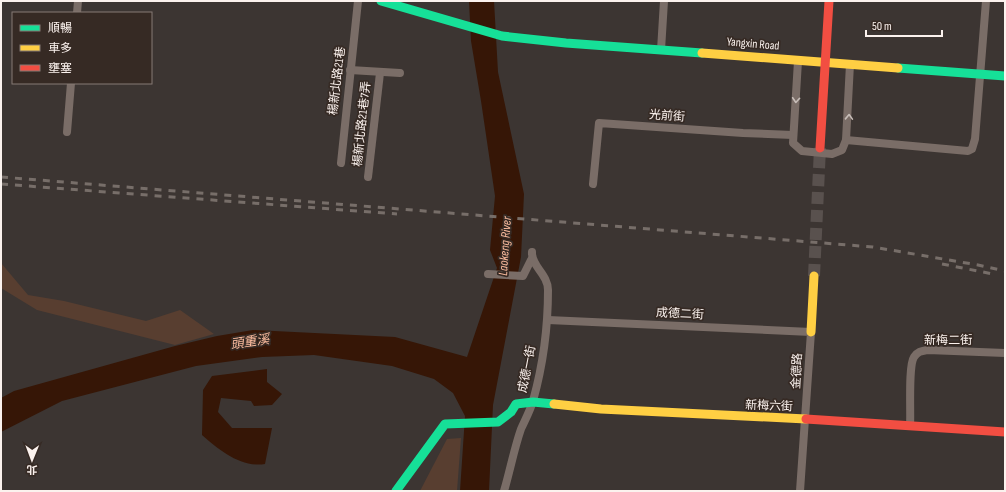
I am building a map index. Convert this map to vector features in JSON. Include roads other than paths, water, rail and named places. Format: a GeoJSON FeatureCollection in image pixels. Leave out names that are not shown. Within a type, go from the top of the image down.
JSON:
{"type":"FeatureCollection","features":[{"type":"Feature","properties":{"kind":"street"},"geometry":{"type":"LineString","coordinates":[[77,12],[78,1]]}},
{"type":"Feature","properties":{"kind":"street","name":"楊新北路21巷"},"geometry":{"type":"LineString","coordinates":[[341,163],[358,1]]}},
{"type":"Feature","properties":{"kind":"street","name":"Yangxin Road"},"geometry":{"type":"LineString","coordinates":[[381,1],[499,36],[566,43],[1005,76]]}},
{"type":"Feature","properties":{"kind":"street"},"geometry":{"type":"LineString","coordinates":[[661,50],[664,1]]}},
{"type":"Feature","properties":{"kind":"street"},"geometry":{"type":"LineString","coordinates":[[820,148],[824,62],[829,1]]}},
{"type":"Feature","properties":{"kind":"street"},"geometry":{"type":"LineString","coordinates":[[846,140],[952,149],[972,149],[975,138],[986,1]]}},
{"type":"Feature","properties":{"kind":"street"},"geometry":{"type":"LineString","coordinates":[[798,61],[793,143],[802,151],[832,154],[842,150],[846,140],[850,64]]}},
{"type":"Feature","properties":{"kind":"street","name":"楊新北路21巷7弄"},"geometry":{"type":"LineString","coordinates":[[350,70],[400,73]]}},
{"type":"Feature","properties":{"kind":"street","name":"楊新北路21巷7弄"},"geometry":{"type":"LineString","coordinates":[[368,177],[380,73]]}},
{"type":"Feature","properties":{"kind":"street"},"geometry":{"type":"LineString","coordinates":[[67,132],[71,84]]}},
{"type":"Feature","properties":{"kind":"street","name":"光前街"},"geometry":{"type":"LineString","coordinates":[[593,184],[599,123],[742,133],[793,134]]}},
{"type":"Feature","properties":{"kind":"street","name":"成德一街"},"geometry":{"type":"LineString","coordinates":[[488,274],[523,276],[532,256],[545,276],[548,287],[548,320],[533,402],[521,430],[504,491]]}},
{"type":"Feature","properties":{"kind":"street","name":"金德路"},"geometry":{"type":"LineString","coordinates":[[800,491],[806,419],[814,276]]}},
{"type":"Feature","properties":{"kind":"street","name":"成德二街"},"geometry":{"type":"LineString","coordinates":[[548,320],[811,332]]}},
{"type":"Feature","properties":{"kind":"street","name":"新梅二街"},"geometry":{"type":"LineString","coordinates":[[910,426],[911,369],[913,358],[918,352],[928,350],[1005,353]]}},
{"type":"Feature","properties":{"kind":"street"},"geometry":{"type":"LineString","coordinates":[[396,491],[446,424],[498,422],[511,412],[516,404],[533,402]]}},
{"type":"Feature","properties":{"kind":"street","name":"新梅六街"},"geometry":{"type":"LineString","coordinates":[[533,402],[600,410],[806,419],[1005,432]]}},
{"type":"Feature","properties":{"kind":"water"},"geometry":{"type":"Polygon","coordinates":[[[469,1],[494,1],[498,72],[524,194],[521,257],[493,405],[489,491],[460,491],[465,416],[453,393],[434,379],[392,366],[314,355],[262,357],[196,366],[62,401],[1,432],[1,398],[14,391],[175,346],[217,336],[253,330],[395,337],[467,357],[497,268],[490,250],[495,196],[471,41],[469,1]]]}},
{"type":"Feature","properties":{"kind":"water"},"geometry":{"type":"Polygon","coordinates":[[[267,369],[267,382],[282,394],[272,405],[254,406],[251,401],[221,398],[218,412],[232,428],[272,428],[265,464],[256,465],[239,461],[231,457],[202,435],[203,390],[212,376],[267,369]]]}},
{"type":"Feature","properties":{"kind":"tunnel"},"geometry":{"type":"LineString","coordinates":[[814,276],[820,148]]}},
{"type":"Feature","properties":{"kind":"railway"},"geometry":{"type":"LineString","coordinates":[[1,177],[873,247],[1005,271]]}},
{"type":"Feature","properties":{"kind":"railway"},"geometry":{"type":"LineString","coordinates":[[1,184],[397,214]]}},
{"type":"Feature","properties":{"kind":"railway"},"geometry":{"type":"LineString","coordinates":[[942,264],[993,274]]}},
{"type":"Feature","properties":{"kind":"water label","name":"Laokeng River"},"geometry":{"type":"Point","coordinates":[505,246]}},
{"type":"Feature","properties":{"kind":"water label","name":"頭重溪"},"geometry":{"type":"Point","coordinates":[250,342]}}]}
